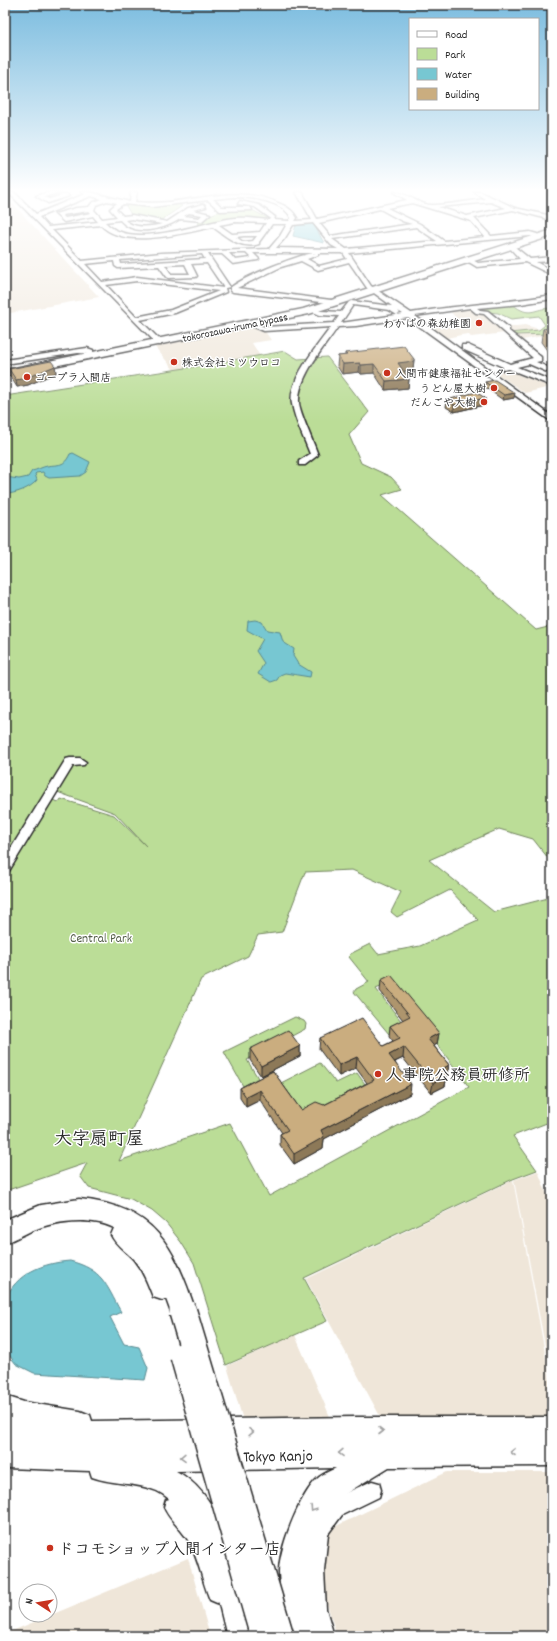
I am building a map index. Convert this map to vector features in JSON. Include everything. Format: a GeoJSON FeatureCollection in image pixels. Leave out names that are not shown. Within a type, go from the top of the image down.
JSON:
{"type":"FeatureCollection","features":[{"type":"Feature","properties":{"kind":"highway","name":"tokorozawa-iruma bypass"},"geometry":{"type":"LineString","coordinates":[[5,369],[90,352],[250,324],[312,310],[431,269]]}},
{"type":"Feature","properties":{"kind":"highway","name":"tokorozawa-iruma bypass"},"geometry":{"type":"LineString","coordinates":[[5,373],[272,316],[371,289],[436,269]]}},
{"type":"Feature","properties":{"kind":"highway"},"geometry":{"type":"LineString","coordinates":[[5,1232],[40,1215],[66,1210],[95,1211],[122,1220],[149,1240],[160,1255],[171,1275],[178,1314],[264,1636]]}},
{"type":"Feature","properties":{"kind":"highway"},"geometry":{"type":"LineString","coordinates":[[5,1245],[37,1228],[63,1221],[92,1223],[111,1229],[128,1238],[144,1255],[178,1314],[303,1635]]}},
{"type":"Feature","properties":{"kind":"highway"},"geometry":{"type":"LineString","coordinates":[[5,1409],[24,1416],[57,1422],[170,1434]]}},
{"type":"Feature","properties":{"kind":"highway","name":"Tokyo Kanjo"},"geometry":{"type":"LineString","coordinates":[[10,1448],[170,1434],[355,1431],[552,1431]]}},
{"type":"Feature","properties":{"kind":"highway"},"geometry":{"type":"LineString","coordinates":[[10,1448],[145,1474],[164,1480],[184,1493],[203,1518],[210,1533],[223,1568],[242,1636]]}},
{"type":"Feature","properties":{"kind":"highway","name":"Tokyo Kanjo"},"geometry":{"type":"LineString","coordinates":[[10,1448],[127,1458],[387,1452],[552,1452]]}},
{"type":"Feature","properties":{"kind":"highway"},"geometry":{"type":"LineString","coordinates":[[303,1635],[296,1602],[294,1570],[300,1540],[311,1511],[327,1489],[387,1452]]}},
{"type":"Feature","properties":{"kind":"street"},"geometry":{"type":"LineString","coordinates":[[86,269],[156,341]]}},
{"type":"Feature","properties":{"kind":"street"},"geometry":{"type":"LineString","coordinates":[[164,269],[169,276],[194,276],[190,269]]}},
{"type":"Feature","properties":{"kind":"street"},"geometry":{"type":"LineString","coordinates":[[215,269],[228,289]]}},
{"type":"Feature","properties":{"kind":"street"},"geometry":{"type":"LineString","coordinates":[[135,319],[173,312],[273,269]]}},
{"type":"Feature","properties":{"kind":"street"},"geometry":{"type":"LineString","coordinates":[[357,269],[371,289],[488,372],[552,420]]}},
{"type":"Feature","properties":{"kind":"street"},"geometry":{"type":"LineString","coordinates":[[101,284],[137,279],[329,301]]}},
{"type":"Feature","properties":{"kind":"street"},"geometry":{"type":"LineString","coordinates":[[250,324],[264,329],[335,326],[374,322],[401,316],[472,305],[520,302],[552,297]]}},
{"type":"Feature","properties":{"kind":"street"},"geometry":{"type":"LineString","coordinates":[[302,464],[314,455],[295,403],[298,386],[305,370],[342,314],[351,303],[391,308],[401,316]]}},
{"type":"Feature","properties":{"kind":"street"},"geometry":{"type":"LineString","coordinates":[[472,305],[478,312],[486,312],[507,329],[505,331],[538,359],[509,368],[488,372]]}},
{"type":"Feature","properties":{"kind":"street"},"geometry":{"type":"LineString","coordinates":[[312,310],[320,313],[342,314]]}},
{"type":"Feature","properties":{"kind":"street"},"geometry":{"type":"LineString","coordinates":[[456,349],[466,347],[509,368],[552,384]]}},
{"type":"Feature","properties":{"kind":"street"},"geometry":{"type":"LineString","coordinates":[[5,362],[78,351],[87,350],[90,352]]}},
{"type":"Feature","properties":{"kind":"street"},"geometry":{"type":"LineString","coordinates":[[529,361],[552,372]]}},
{"type":"Feature","properties":{"kind":"street"},"geometry":{"type":"LineString","coordinates":[[5,868],[70,762],[80,762]]}},
{"type":"Feature","properties":{"kind":"street"},"geometry":{"type":"LineString","coordinates":[[220,1456],[274,1636]]}},
{"type":"Feature","properties":{"kind":"street"},"geometry":{"type":"LineString","coordinates":[[303,1635],[316,1609],[314,1570],[319,1531],[335,1508],[372,1490]]}},
{"type":"Feature","properties":{"kind":"street"},"geometry":{"type":"LineString","coordinates":[[173,1507],[186,1518],[200,1542],[230,1636]]}},
{"type":"Feature","properties":{"kind":"shaded area"},"geometry":{"type":"Polygon","coordinates":[[[5,269],[73,269],[99,297],[5,314],[5,269]]]}},
{"type":"Feature","properties":{"kind":"shaded area","name":"わかばの森幼稚園"},"geometry":{"type":"Polygon","coordinates":[[[468,307],[484,312],[505,333],[471,337],[468,334],[447,338],[425,322],[456,318],[449,310],[468,307]]]}},
{"type":"Feature","properties":{"kind":"shaded area"},"geometry":{"type":"Polygon","coordinates":[[[552,310],[547,335],[518,341],[508,331],[510,330],[508,327],[525,325],[539,329],[548,325],[552,310]]]}},
{"type":"Feature","properties":{"kind":"shaded area"},"geometry":{"type":"Polygon","coordinates":[[[252,327],[259,331],[264,330],[271,340],[252,343],[260,356],[174,370],[155,347],[252,327]]]}},
{"type":"Feature","properties":{"kind":"shaded area"},"geometry":{"type":"Polygon","coordinates":[[[507,370],[550,387],[525,393],[496,373],[507,370]]]}},
{"type":"Feature","properties":{"kind":"shaded area"},"geometry":{"type":"Polygon","coordinates":[[[538,1171],[552,1207],[552,1383],[514,1180],[538,1171]]]}},
{"type":"Feature","properties":{"kind":"shaded area"},"geometry":{"type":"Polygon","coordinates":[[[513,1180],[552,1391],[552,1416],[381,1418],[306,1279],[513,1180]]]}},
{"type":"Feature","properties":{"kind":"shaded area"},"geometry":{"type":"Polygon","coordinates":[[[295,1335],[331,1419],[243,1420],[227,1366],[295,1335]]]}},
{"type":"Feature","properties":{"kind":"shaded area"},"geometry":{"type":"Polygon","coordinates":[[[447,1472],[552,1472],[552,1636],[337,1636],[322,1588],[326,1531],[447,1472]]]}},
{"type":"Feature","properties":{"kind":"shaded area"},"geometry":{"type":"Polygon","coordinates":[[[188,1558],[210,1636],[5,1636],[5,1634],[31,1623],[58,1623],[58,1612],[188,1558]]]}},
{"type":"Feature","properties":{"kind":"green space"},"geometry":{"type":"Polygon","coordinates":[[[512,304],[528,312],[552,308],[552,334],[515,335],[509,333],[539,330],[545,325],[539,316],[511,319],[498,313],[487,312],[472,307],[512,304]]]}},
{"type":"Feature","properties":{"kind":"green space","name":"Central Park"},"geometry":{"type":"Polygon","coordinates":[[[285,351],[298,359],[327,357],[369,412],[349,435],[361,463],[391,477],[402,489],[382,495],[536,630],[552,626],[552,863],[533,839],[499,829],[429,860],[494,912],[552,897],[552,1121],[513,1136],[537,1170],[513,1179],[304,1278],[327,1321],[226,1365],[194,1263],[181,1242],[166,1223],[152,1211],[131,1199],[89,1188],[80,1176],[87,1163],[5,1191],[5,879],[52,800],[59,802],[61,799],[114,815],[146,846],[115,813],[49,789],[5,859],[5,396],[285,351]],[[352,870],[305,872],[282,932],[258,935],[248,956],[201,979],[119,1161],[230,1123],[269,1196],[469,1087],[391,982],[376,989],[405,1026],[389,1034],[354,992],[356,989],[369,982],[349,957],[350,954],[370,944],[378,954],[420,946],[478,920],[450,890],[397,917],[391,912],[401,892],[352,870]]]}},
{"type":"Feature","properties":{"kind":"green space"},"geometry":{"type":"Polygon","coordinates":[[[295,1017],[304,1021],[306,1024],[305,1029],[247,1060],[258,1078],[243,1086],[224,1052],[295,1017]]]}},
{"type":"Feature","properties":{"kind":"green space"},"geometry":{"type":"Polygon","coordinates":[[[320,1063],[336,1083],[357,1073],[370,1091],[301,1118],[277,1085],[320,1063]]]}},
{"type":"Feature","properties":{"kind":"water"},"geometry":{"type":"Polygon","coordinates":[[[73,453],[90,462],[86,472],[80,476],[49,478],[45,476],[43,472],[36,473],[37,480],[31,486],[18,492],[5,494],[5,477],[19,479],[28,477],[32,471],[45,466],[63,463],[70,454],[73,453]]]}},
{"type":"Feature","properties":{"kind":"water"},"geometry":{"type":"Polygon","coordinates":[[[255,620],[262,622],[267,630],[280,632],[283,642],[294,649],[293,656],[298,664],[311,672],[310,677],[285,673],[280,675],[277,680],[271,682],[258,674],[264,663],[256,651],[263,639],[247,630],[248,621],[255,620]]]}},
{"type":"Feature","properties":{"kind":"water"},"geometry":{"type":"Polygon","coordinates":[[[70,1261],[90,1269],[107,1285],[121,1312],[110,1317],[124,1344],[139,1347],[148,1368],[145,1380],[34,1373],[16,1364],[5,1350],[5,1300],[10,1291],[23,1276],[40,1267],[70,1261]]]}},
{"type":"Feature","properties":{"kind":"building"},"geometry":{"type":"Polygon","coordinates":[[[552,328],[552,339],[551,339],[543,329],[552,328]]]}},
{"type":"Feature","properties":{"kind":"building"},"geometry":{"type":"Polygon","coordinates":[[[404,346],[414,361],[398,363],[409,379],[386,381],[374,364],[343,364],[338,356],[347,355],[345,353],[404,346]]]}},
{"type":"Feature","properties":{"kind":"building"},"geometry":{"type":"Polygon","coordinates":[[[51,361],[55,366],[26,378],[16,380],[9,369],[51,361]]]}},
{"type":"Feature","properties":{"kind":"building"},"geometry":{"type":"Polygon","coordinates":[[[495,380],[515,393],[504,395],[485,382],[495,380]]]}},
{"type":"Feature","properties":{"kind":"building"},"geometry":{"type":"Polygon","coordinates":[[[476,392],[485,398],[454,405],[447,400],[476,392]]]}},
{"type":"Feature","properties":{"kind":"building","name":"人事院公務員研修所"},"geometry":{"type":"Polygon","coordinates":[[[391,975],[439,1033],[428,1039],[449,1065],[442,1069],[447,1075],[433,1083],[404,1047],[389,1055],[411,1084],[321,1130],[324,1137],[294,1154],[280,1134],[288,1130],[260,1090],[246,1097],[240,1088],[273,1071],[301,1110],[316,1102],[324,1105],[374,1080],[357,1057],[339,1065],[320,1038],[362,1018],[383,1046],[400,1038],[390,1026],[410,1016],[381,980],[391,975]]]}},
{"type":"Feature","properties":{"kind":"building"},"geometry":{"type":"Polygon","coordinates":[[[288,1030],[300,1046],[261,1066],[250,1049],[288,1030]]]}},
{"type":"Feature","properties":{"kind":"place","name":"わかばの森幼稚園"},"geometry":{"type":"Point","coordinates":[479,323]}},
{"type":"Feature","properties":{"kind":"place","name":"株式会社ミツウロコ"},"geometry":{"type":"Point","coordinates":[174,362]}},
{"type":"Feature","properties":{"kind":"place","name":"入間市健康福祉センター"},"geometry":{"type":"Point","coordinates":[387,373]}},
{"type":"Feature","properties":{"kind":"place","name":"ゴープラ入間店"},"geometry":{"type":"Point","coordinates":[27,377]}},
{"type":"Feature","properties":{"kind":"place","name":"うどん屋大樹"},"geometry":{"type":"Point","coordinates":[494,388]}},
{"type":"Feature","properties":{"kind":"place","name":"だんごや大樹"},"geometry":{"type":"Point","coordinates":[484,402]}},
{"type":"Feature","properties":{"kind":"place","name":"人事院公務員研修所"},"geometry":{"type":"Point","coordinates":[378,1074]}},
{"type":"Feature","properties":{"kind":"place","name":"ドコモショップ入間インター店"},"geometry":{"type":"Point","coordinates":[50,1548]}},
{"type":"Feature","properties":{"kind":"district","name":"大字扇町屋"},"geometry":{"type":"Point","coordinates":[99,1138]}}]}
